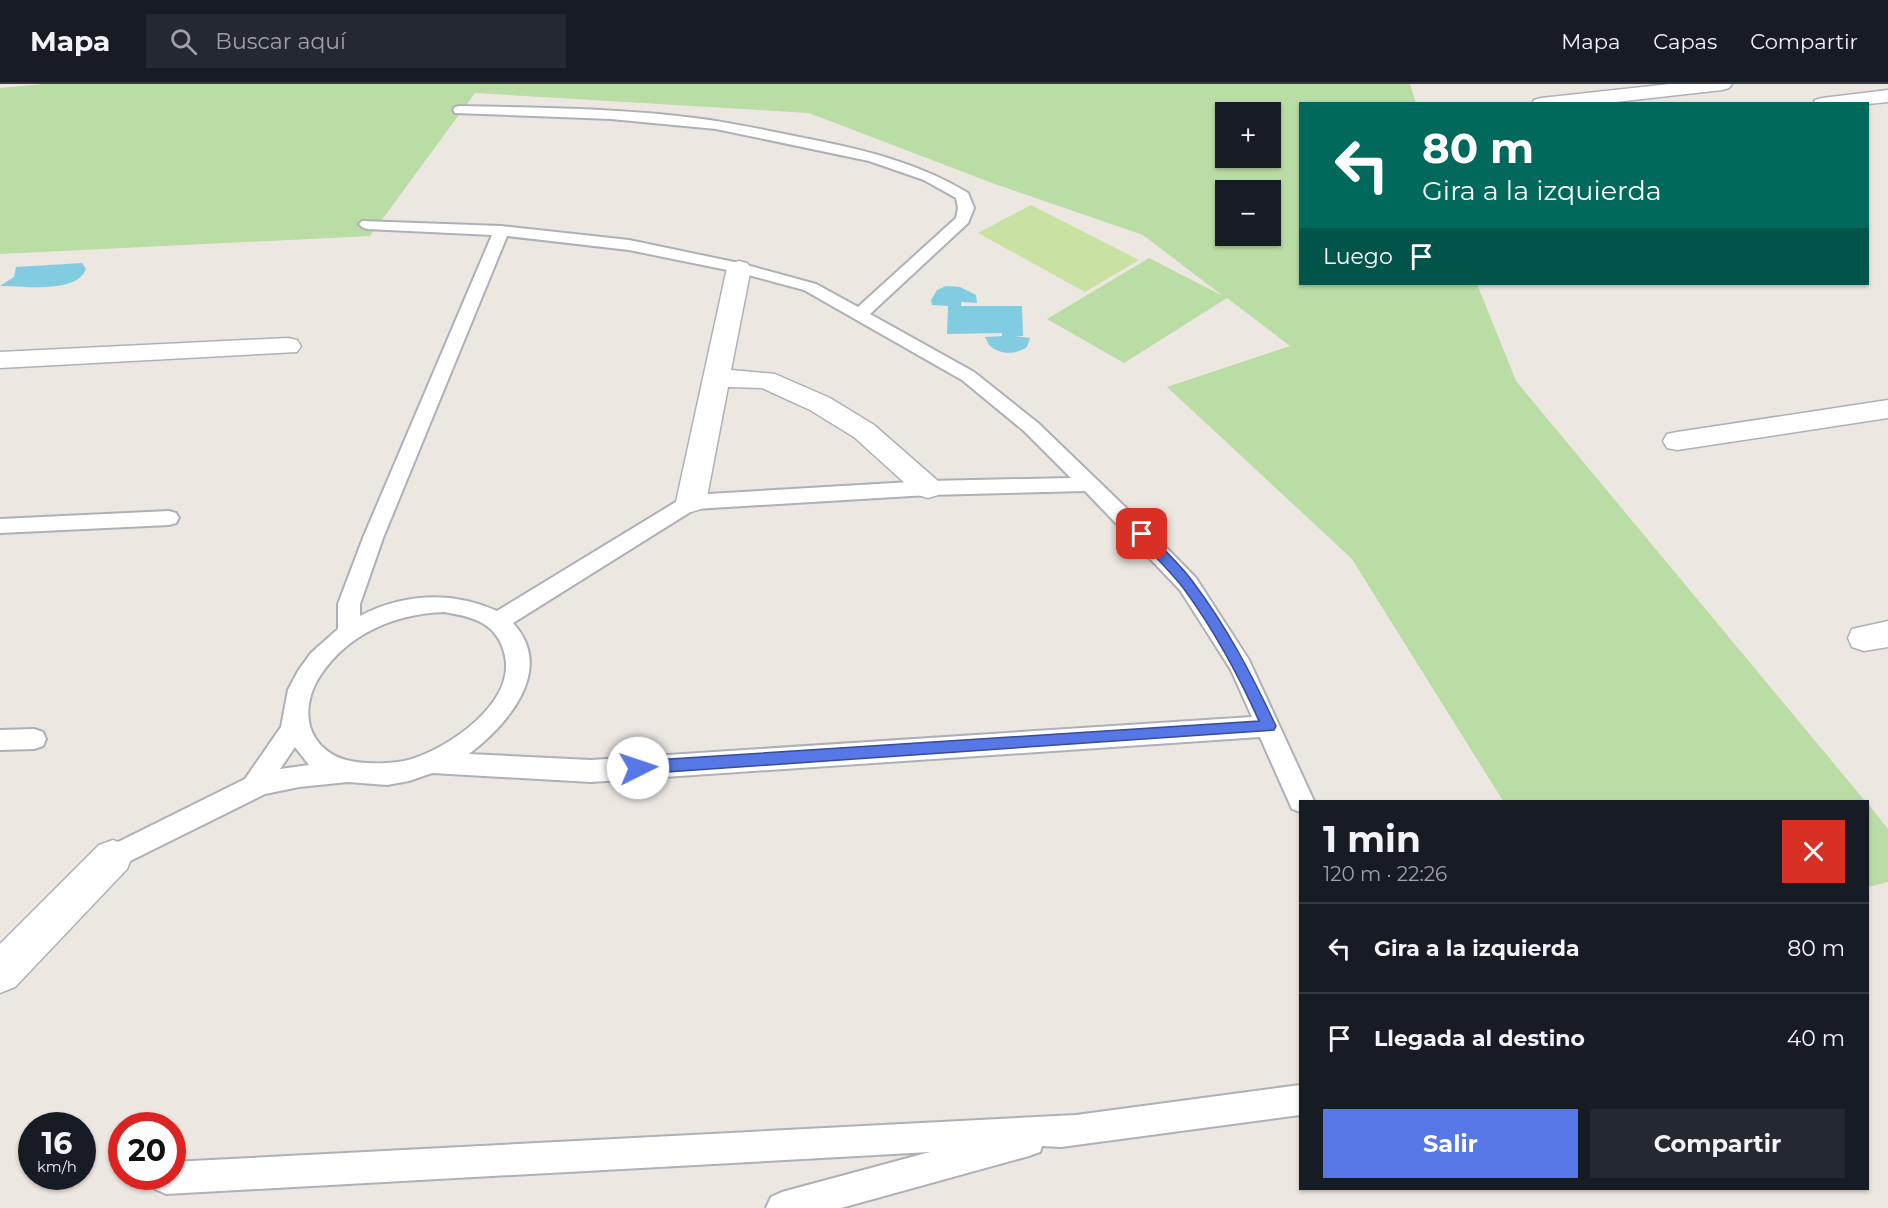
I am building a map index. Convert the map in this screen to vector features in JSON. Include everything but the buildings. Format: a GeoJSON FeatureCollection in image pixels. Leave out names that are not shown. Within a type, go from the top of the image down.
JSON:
{"type":"FeatureCollection","features":[{"type":"Feature","properties":{"kind":"street"},"geometry":{"type":"LineString","coordinates":[[1559,102],[1722,84]]}},
{"type":"Feature","properties":{"kind":"street"},"geometry":{"type":"LineString","coordinates":[[1838,102],[1888,96]]}},
{"type":"Feature","properties":{"kind":"street"},"geometry":{"type":"LineString","coordinates":[[691,502],[739,268]]}},
{"type":"Feature","properties":{"kind":"street"},"geometry":{"type":"LineString","coordinates":[[0,360],[288,346]]}},
{"type":"Feature","properties":{"kind":"street"},"geometry":{"type":"LineString","coordinates":[[717,378],[766,380],[820,404],[864,431],[927,488]]}},
{"type":"Feature","properties":{"kind":"street"},"geometry":{"type":"LineString","coordinates":[[1677,441],[1888,408]]}},
{"type":"Feature","properties":{"kind":"street"},"geometry":{"type":"LineString","coordinates":[[0,973],[113,857]]}},
{"type":"Feature","properties":{"kind":"lane"},"geometry":{"type":"LineString","coordinates":[[460,110],[589,113],[699,123],[753,131],[853,152],[912,170],[945,184],[963,196],[966,208],[963,220],[860,314]]}},
{"type":"Feature","properties":{"kind":"lane"},"geometry":{"type":"LineString","coordinates":[[367,224],[501,231],[629,245],[739,268],[810,287],[968,376],[1031,427],[1142,534],[1188,584],[1241,666],[1301,800]]}},
{"type":"Feature","properties":{"kind":"lane"},"geometry":{"type":"LineString","coordinates":[[349,633],[349,604],[373,538],[501,231]]}},
{"type":"Feature","properties":{"kind":"lane"},"geometry":{"type":"LineString","coordinates":[[498,621],[691,502],[927,488],[1088,484]]}},
{"type":"Feature","properties":{"kind":"lane"},"geometry":{"type":"LineString","coordinates":[[0,526],[169,518]]}},
{"type":"Feature","properties":{"kind":"lane"},"geometry":{"type":"LineString","coordinates":[[113,857],[254,787],[279,779],[303,775],[348,773],[390,775],[433,763],[467,744],[495,720],[512,691],[519,664],[513,640],[498,621],[474,609],[445,603],[413,606],[379,616],[349,633],[319,659],[300,690],[295,721],[254,787]]}},
{"type":"Feature","properties":{"kind":"lane"},"geometry":{"type":"LineString","coordinates":[[295,721],[300,738],[312,753],[327,765],[348,773]]}},
{"type":"Feature","properties":{"kind":"lane"},"geometry":{"type":"LineString","coordinates":[[433,763],[591,771],[1269,726]]}},
{"type":"Feature","properties":{"kind":"lane"},"geometry":{"type":"LineString","coordinates":[[0,740],[34,739]]}},
{"type":"Feature","properties":{"kind":"lane"},"geometry":{"type":"LineString","coordinates":[[186,1177],[1074,1129],[1299,1100]]}},
{"type":"Feature","properties":{"kind":"lane"},"geometry":{"type":"LineString","coordinates":[[782,1208],[1074,1129]]}},
{"type":"Feature","properties":{"kind":"green space"},"geometry":{"type":"Polygon","coordinates":[[[44,84],[1410,84],[1416,102],[1299,102],[1299,285],[1477,285],[1516,381],[1864,800],[1502,800],[1352,559],[1167,387],[1290,346],[1227,298],[1124,363],[1047,319],[1149,258],[1223,296],[1143,235],[992,183],[809,113],[475,93],[370,236],[0,254],[0,88],[44,84]]]}},
{"type":"Feature","properties":{"kind":"green space"},"geometry":{"type":"Polygon","coordinates":[[[1031,205],[1139,260],[1085,292],[978,233],[1031,205]]]}},
{"type":"Feature","properties":{"kind":"green space"},"geometry":{"type":"Polygon","coordinates":[[[1869,805],[1888,829],[1888,882],[1869,887],[1869,805]]]}},
{"type":"Feature","properties":{"kind":"water"},"geometry":{"type":"Polygon","coordinates":[[[82,263],[86,269],[81,277],[72,282],[48,287],[0,286],[14,277],[16,267],[82,263]]]}},
{"type":"Feature","properties":{"kind":"water"},"geometry":{"type":"Polygon","coordinates":[[[946,286],[960,287],[976,295],[977,303],[961,302],[961,306],[1022,306],[1023,336],[1015,336],[1030,338],[1027,347],[1008,353],[998,351],[989,345],[985,337],[1002,336],[1002,333],[947,334],[948,306],[932,305],[931,300],[937,290],[946,286]]]}},
{"type":"Feature","properties":{"kind":"route"},"geometry":{"type":"LineString","coordinates":[[638,768],[1269,726],[1241,666],[1222,634],[1188,584],[1142,534]]}}]}
